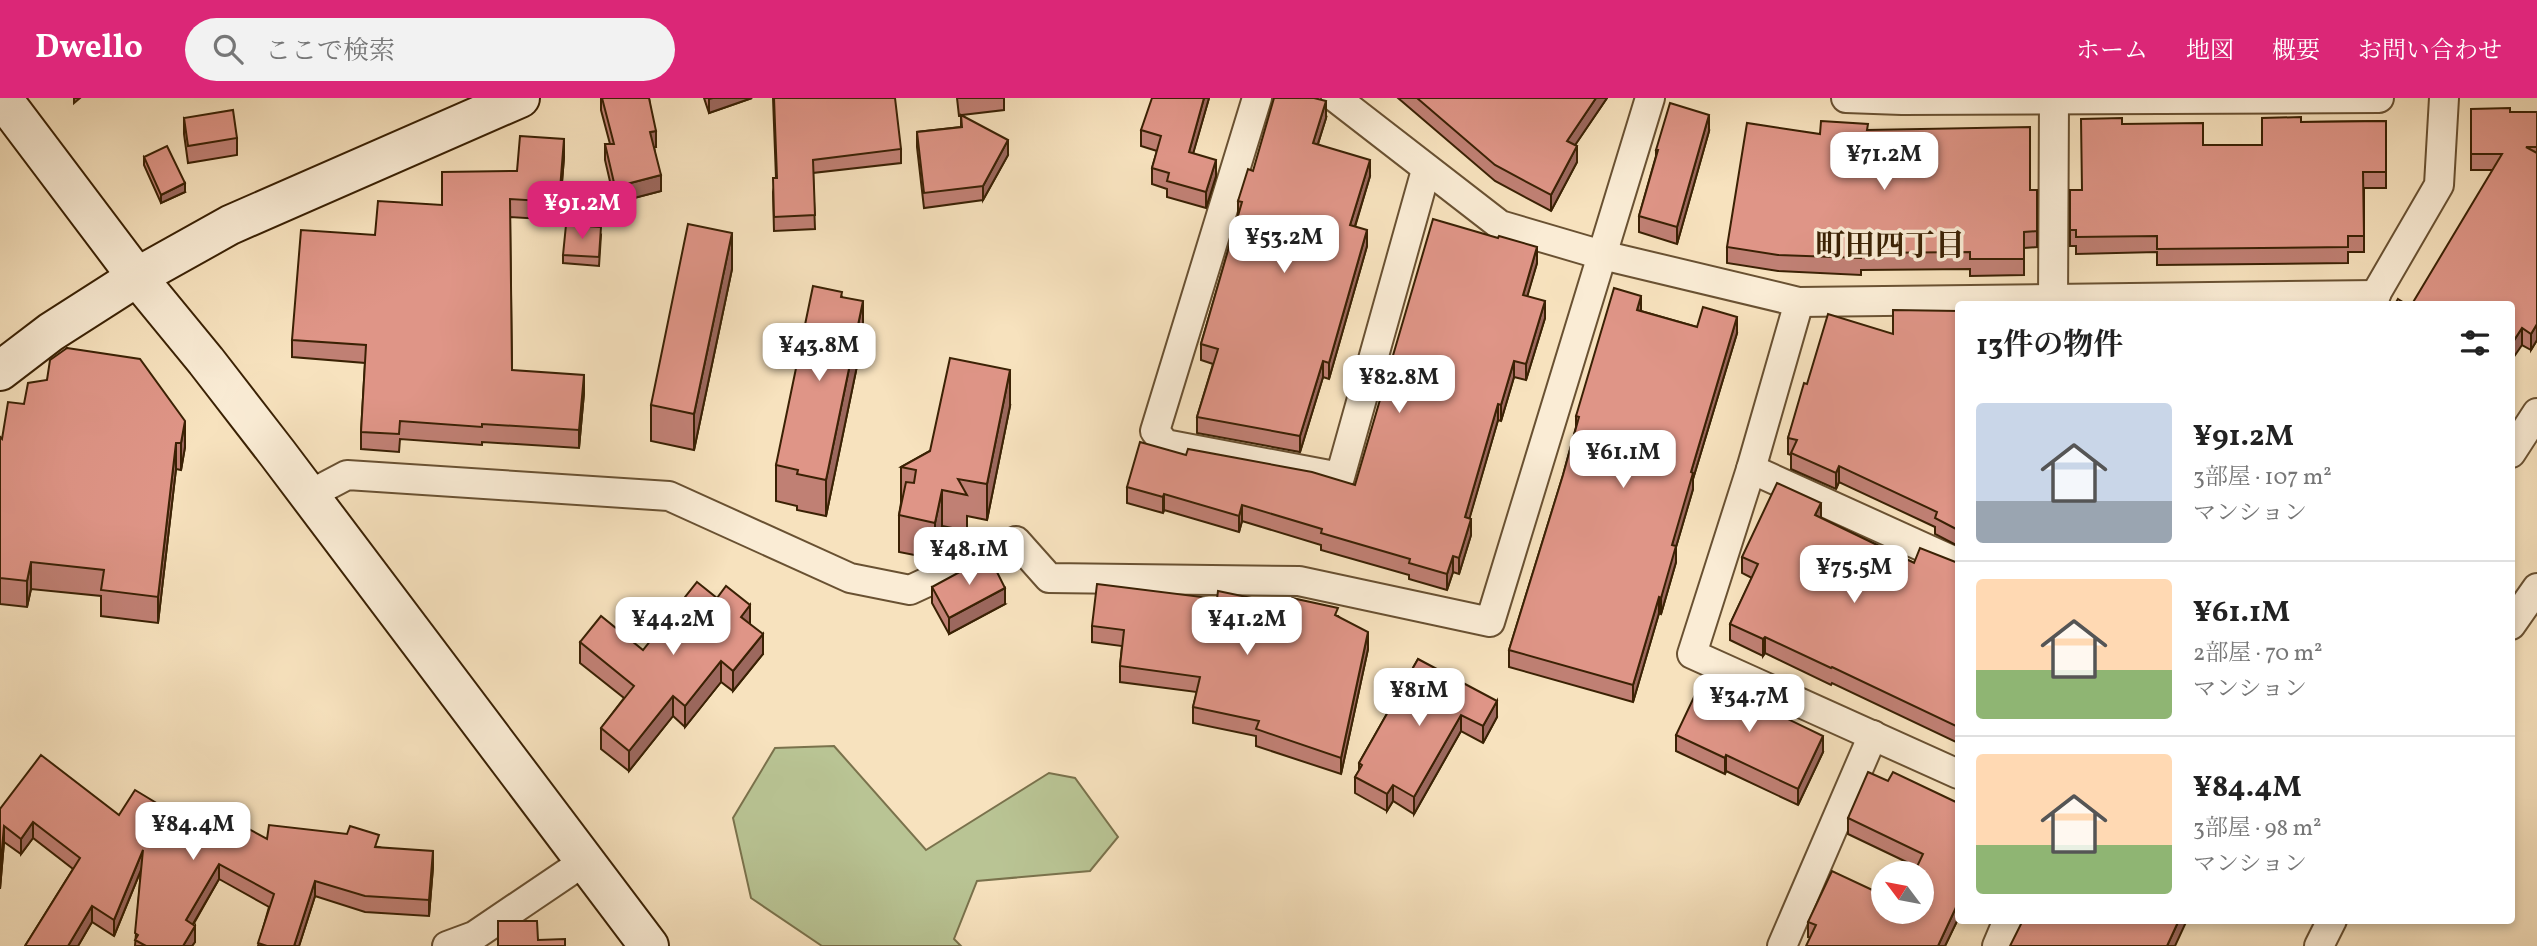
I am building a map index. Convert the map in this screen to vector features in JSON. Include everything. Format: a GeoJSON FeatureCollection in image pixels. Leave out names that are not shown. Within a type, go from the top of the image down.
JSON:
{"type":"FeatureCollection","features":[{"type":"Feature","properties":{"kind":"street"},"geometry":{"type":"LineString","coordinates":[[2,98],[137,277],[206,361],[309,495],[649,946]]}},
{"type":"Feature","properties":{"kind":"street"},"geometry":{"type":"LineString","coordinates":[[0,371],[51,332],[137,277],[230,225],[520,98]]}},
{"type":"Feature","properties":{"kind":"street"},"geometry":{"type":"LineString","coordinates":[[1257,98],[1155,431],[1165,444],[1340,477],[1426,170]]}},
{"type":"Feature","properties":{"kind":"street"},"geometry":{"type":"LineString","coordinates":[[1336,98],[1500,225],[1602,255],[1799,303],[1955,302]]}},
{"type":"Feature","properties":{"kind":"street"},"geometry":{"type":"LineString","coordinates":[[309,495],[347,475],[669,496],[850,578],[911,590],[1016,541],[1049,578],[1299,581],[1490,622],[1650,98]]}},
{"type":"Feature","properties":{"kind":"street"},"geometry":{"type":"LineString","coordinates":[[1846,98],[2379,98]]}},
{"type":"Feature","properties":{"kind":"street"},"geometry":{"type":"LineString","coordinates":[[2213,301],[2373,300],[2439,186],[2444,98]]}},
{"type":"Feature","properties":{"kind":"street"},"geometry":{"type":"LineString","coordinates":[[2053,301],[2054,100]]}},
{"type":"Feature","properties":{"kind":"street"},"geometry":{"type":"LineString","coordinates":[[1799,303],[1751,469],[1692,654],[1955,773]]}},
{"type":"Feature","properties":{"kind":"street"},"geometry":{"type":"LineString","coordinates":[[2515,447],[2537,413]]}},
{"type":"Feature","properties":{"kind":"street"},"geometry":{"type":"LineString","coordinates":[[1751,469],[1955,562]]}},
{"type":"Feature","properties":{"kind":"street"},"geometry":{"type":"LineString","coordinates":[[2515,619],[2537,588]]}},
{"type":"Feature","properties":{"kind":"street"},"geometry":{"type":"LineString","coordinates":[[1782,946],[1873,735]]}},
{"type":"Feature","properties":{"kind":"street"},"geometry":{"type":"LineString","coordinates":[[447,946],[474,936],[584,861]]}},
{"type":"Feature","properties":{"kind":"street"},"geometry":{"type":"LineString","coordinates":[[1997,946],[2006,924]]}},
{"type":"Feature","properties":{"kind":"street"},"geometry":{"type":"LineString","coordinates":[[2319,946],[2330,924]]}},
{"type":"Feature","properties":{"kind":"green space"},"geometry":{"type":"Polygon","coordinates":[[[834,746],[926,850],[1049,773],[1075,778],[1118,837],[1090,871],[977,881],[954,939],[961,946],[822,946],[751,898],[733,818],[775,748],[834,746]]]}},
{"type":"Feature","properties":{"kind":"building"},"geometry":{"type":"Polygon","coordinates":[[[602,98],[649,98],[656,131],[650,132],[661,175],[615,187],[605,144],[614,144],[602,98]]]}},
{"type":"Feature","properties":{"kind":"building"},"geometry":{"type":"Polygon","coordinates":[[[774,98],[895,98],[901,149],[813,160],[815,215],[774,217],[773,178],[777,178],[774,98]]]}},
{"type":"Feature","properties":{"kind":"building"},"geometry":{"type":"Polygon","coordinates":[[[1152,98],[1204,98],[1189,152],[1216,160],[1206,192],[1167,181],[1169,173],[1152,168],[1161,136],[1141,130],[1152,98]]]}},
{"type":"Feature","properties":{"kind":"building"},"geometry":{"type":"Polygon","coordinates":[[[1274,98],[1314,98],[1326,101],[1313,143],[1370,160],[1350,225],[1367,230],[1329,363],[1323,361],[1300,436],[1197,417],[1218,349],[1201,344],[1242,202],[1238,201],[1248,169],[1253,171],[1274,98]]]}},
{"type":"Feature","properties":{"kind":"building"},"geometry":{"type":"Polygon","coordinates":[[[1417,98],[1596,98],[1567,141],[1577,146],[1551,195],[1495,165],[1417,98]]]}},
{"type":"Feature","properties":{"kind":"building"},"geometry":{"type":"Polygon","coordinates":[[[1670,103],[1709,115],[1677,227],[1639,216],[1670,103]]]}},
{"type":"Feature","properties":{"kind":"building"},"geometry":{"type":"Polygon","coordinates":[[[2510,108],[2510,112],[2537,112],[2537,147],[2526,147],[2537,153],[2537,324],[2531,334],[2522,328],[2515,339],[2515,301],[2414,301],[2502,154],[2471,154],[2471,109],[2510,108]]]}},
{"type":"Feature","properties":{"kind":"building"},"geometry":{"type":"Polygon","coordinates":[[[233,110],[237,138],[188,146],[184,118],[233,110]]]}},
{"type":"Feature","properties":{"kind":"building"},"geometry":{"type":"Polygon","coordinates":[[[961,115],[1008,140],[983,186],[924,193],[917,132],[962,127],[961,115]]]}},
{"type":"Feature","properties":{"kind":"building"},"geometry":{"type":"Polygon","coordinates":[[[2301,117],[2301,122],[2386,121],[2386,172],[2363,172],[2364,236],[2348,236],[2348,247],[2157,249],[2157,236],[2076,237],[2076,230],[2070,230],[2070,190],[2082,190],[2081,119],[2122,118],[2122,124],[2203,123],[2203,145],[2262,145],[2262,118],[2301,117]]]}},
{"type":"Feature","properties":{"kind":"building"},"geometry":{"type":"Polygon","coordinates":[[[1821,121],[1868,124],[1867,130],[2030,127],[2030,190],[2037,190],[2037,231],[2024,232],[2024,259],[1970,259],[1970,252],[1861,253],[1861,258],[1778,255],[1727,247],[1747,123],[1820,134],[1821,121]]]}},
{"type":"Feature","properties":{"kind":"building"},"geometry":{"type":"Polygon","coordinates":[[[520,136],[564,139],[559,202],[510,199],[512,370],[584,375],[579,430],[400,421],[399,434],[361,432],[366,345],[292,340],[301,230],[375,235],[378,201],[442,205],[442,172],[517,171],[520,136]]]}},
{"type":"Feature","properties":{"kind":"building"},"geometry":{"type":"Polygon","coordinates":[[[167,146],[185,183],[161,195],[144,157],[167,146]]]}},
{"type":"Feature","properties":{"kind":"building"},"geometry":{"type":"Polygon","coordinates":[[[1433,219],[1537,247],[1523,295],[1545,301],[1526,364],[1514,361],[1501,405],[1498,404],[1465,517],[1471,519],[1459,558],[1453,556],[1447,574],[1409,563],[1410,559],[1321,533],[1322,529],[1242,505],[1239,516],[1164,494],[1163,497],[1127,487],[1140,442],[1186,455],[1188,449],[1312,472],[1355,485],[1433,219]]]}},
{"type":"Feature","properties":{"kind":"building"},"geometry":{"type":"Polygon","coordinates":[[[688,224],[732,233],[694,414],[651,405],[688,224]]]}},
{"type":"Feature","properties":{"kind":"building"},"geometry":{"type":"Polygon","coordinates":[[[566,225],[601,227],[599,257],[563,255],[566,225]]]}},
{"type":"Feature","properties":{"kind":"building"},"geometry":{"type":"Polygon","coordinates":[[[813,286],[842,292],[841,297],[863,301],[826,480],[797,474],[798,470],[776,465],[813,286]]]}},
{"type":"Feature","properties":{"kind":"building"},"geometry":{"type":"Polygon","coordinates":[[[1614,288],[1641,296],[1637,310],[1697,327],[1703,307],[1737,317],[1691,472],[1693,473],[1672,545],[1676,546],[1633,685],[1509,650],[1563,475],[1579,417],[1576,416],[1614,288]]]}},
{"type":"Feature","properties":{"kind":"building"},"geometry":{"type":"Polygon","coordinates":[[[1893,310],[1955,311],[1955,528],[1935,518],[1937,512],[1839,466],[1836,473],[1791,453],[1797,440],[1788,438],[1828,314],[1893,334],[1893,310]]]}},
{"type":"Feature","properties":{"kind":"building"},"geometry":{"type":"Polygon","coordinates":[[[67,348],[140,359],[185,421],[181,443],[176,443],[158,597],[101,590],[104,570],[31,562],[27,581],[0,578],[0,437],[2,439],[8,402],[24,404],[28,383],[47,380],[50,360],[67,348]]]}},
{"type":"Feature","properties":{"kind":"building"},"geometry":{"type":"Polygon","coordinates":[[[950,358],[1010,370],[987,484],[958,479],[967,495],[942,490],[935,523],[899,515],[906,482],[914,483],[916,470],[901,467],[930,451],[950,358]]]}},
{"type":"Feature","properties":{"kind":"building"},"geometry":{"type":"Polygon","coordinates":[[[1777,483],[1821,503],[1815,515],[1914,563],[1920,548],[1955,562],[1955,726],[1832,667],[1730,624],[1758,564],[1742,557],[1777,483]]]}},
{"type":"Feature","properties":{"kind":"building"},"geometry":{"type":"Polygon","coordinates":[[[989,556],[1005,588],[949,618],[932,587],[989,556]]]}},
{"type":"Feature","properties":{"kind":"building"},"geometry":{"type":"Polygon","coordinates":[[[697,582],[717,598],[726,586],[750,605],[741,617],[763,634],[733,671],[721,661],[685,706],[673,696],[629,751],[601,728],[634,686],[580,642],[601,616],[643,650],[697,582]]]}},
{"type":"Feature","properties":{"kind":"building"},"geometry":{"type":"Polygon","coordinates":[[[1097,584],[1217,599],[1218,591],[1290,606],[1292,598],[1338,608],[1335,615],[1368,632],[1341,758],[1256,729],[1259,721],[1193,707],[1200,677],[1120,666],[1124,630],[1092,626],[1097,584]]]}},
{"type":"Feature","properties":{"kind":"building"},"geometry":{"type":"Polygon","coordinates":[[[1418,659],[1497,701],[1483,726],[1461,715],[1414,797],[1393,785],[1387,794],[1355,777],[1362,765],[1359,763],[1418,659]]]}},
{"type":"Feature","properties":{"kind":"building"},"geometry":{"type":"Polygon","coordinates":[[[1703,678],[1823,736],[1798,789],[1676,735],[1703,678]]]}},
{"type":"Feature","properties":{"kind":"building"},"geometry":{"type":"Polygon","coordinates":[[[41,755],[119,815],[135,790],[203,831],[214,810],[267,839],[269,825],[347,834],[350,826],[379,835],[375,847],[433,851],[429,900],[365,896],[315,881],[294,946],[267,946],[258,943],[274,894],[219,864],[186,920],[195,926],[183,946],[146,946],[135,940],[138,935],[135,933],[143,850],[114,920],[92,906],[68,946],[25,946],[80,858],[33,822],[21,839],[4,826],[0,873],[0,809],[41,755]]]}},
{"type":"Feature","properties":{"kind":"building"},"geometry":{"type":"Polygon","coordinates":[[[1868,772],[1888,781],[1893,772],[1955,802],[1955,909],[1938,946],[1806,946],[1816,925],[1808,922],[1832,871],[1871,889],[1871,924],[1934,924],[1934,861],[1920,861],[1923,854],[1848,818],[1868,772]]]}},
{"type":"Feature","properties":{"kind":"building"},"geometry":{"type":"Polygon","coordinates":[[[498,921],[537,921],[538,940],[565,939],[565,946],[498,946],[498,921]]]}},
{"type":"Feature","properties":{"kind":"building"},"geometry":{"type":"Polygon","coordinates":[[[2021,924],[2177,924],[2167,946],[2010,946],[2021,924]]]}},
{"type":"Feature","properties":{"kind":"district","name":"町田四丁目"},"geometry":{"type":"Point","coordinates":[1890,247]}}]}
